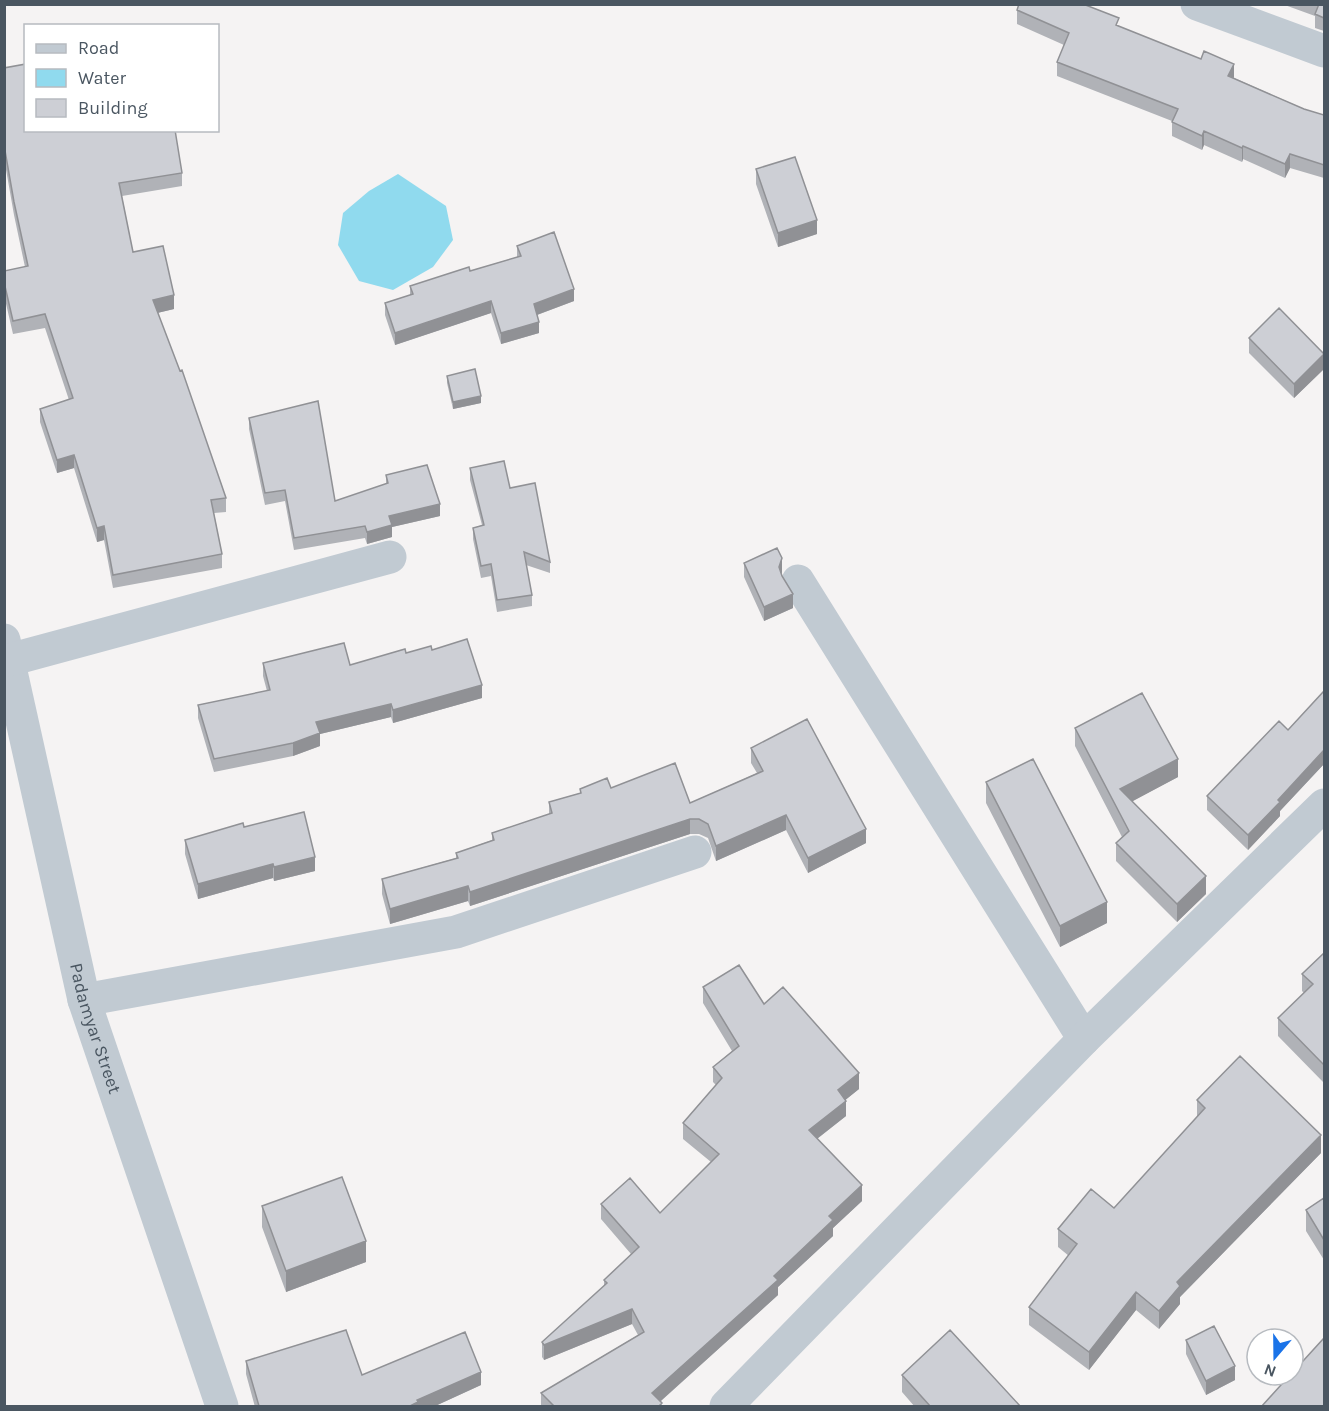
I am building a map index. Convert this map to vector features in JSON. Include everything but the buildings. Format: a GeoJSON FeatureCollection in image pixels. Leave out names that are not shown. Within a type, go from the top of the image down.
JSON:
{"type":"FeatureCollection","features":[{"type":"Feature","properties":{"kind":"street"},"geometry":{"type":"LineString","coordinates":[[1197,4],[1324,51]]}},
{"type":"Feature","properties":{"kind":"street"},"geometry":{"type":"LineString","coordinates":[[7,650],[390,557]]}},
{"type":"Feature","properties":{"kind":"street"},"geometry":{"type":"LineString","coordinates":[[798,581],[1084,1039]]}},
{"type":"Feature","properties":{"kind":"street","name":"Padamyar Street"},"geometry":{"type":"LineString","coordinates":[[7,650],[84,1000],[222,1407]]}},
{"type":"Feature","properties":{"kind":"street"},"geometry":{"type":"LineString","coordinates":[[726,1407],[1084,1039],[1324,805]]}},
{"type":"Feature","properties":{"kind":"street"},"geometry":{"type":"LineString","coordinates":[[84,1000],[456,932],[695,852]]}},
{"type":"Feature","properties":{"kind":"water"},"geometry":{"type":"Polygon","coordinates":[[[398,174],[446,206],[453,240],[433,267],[393,290],[359,281],[338,245],[343,213],[369,191],[398,174]]]}}]}
